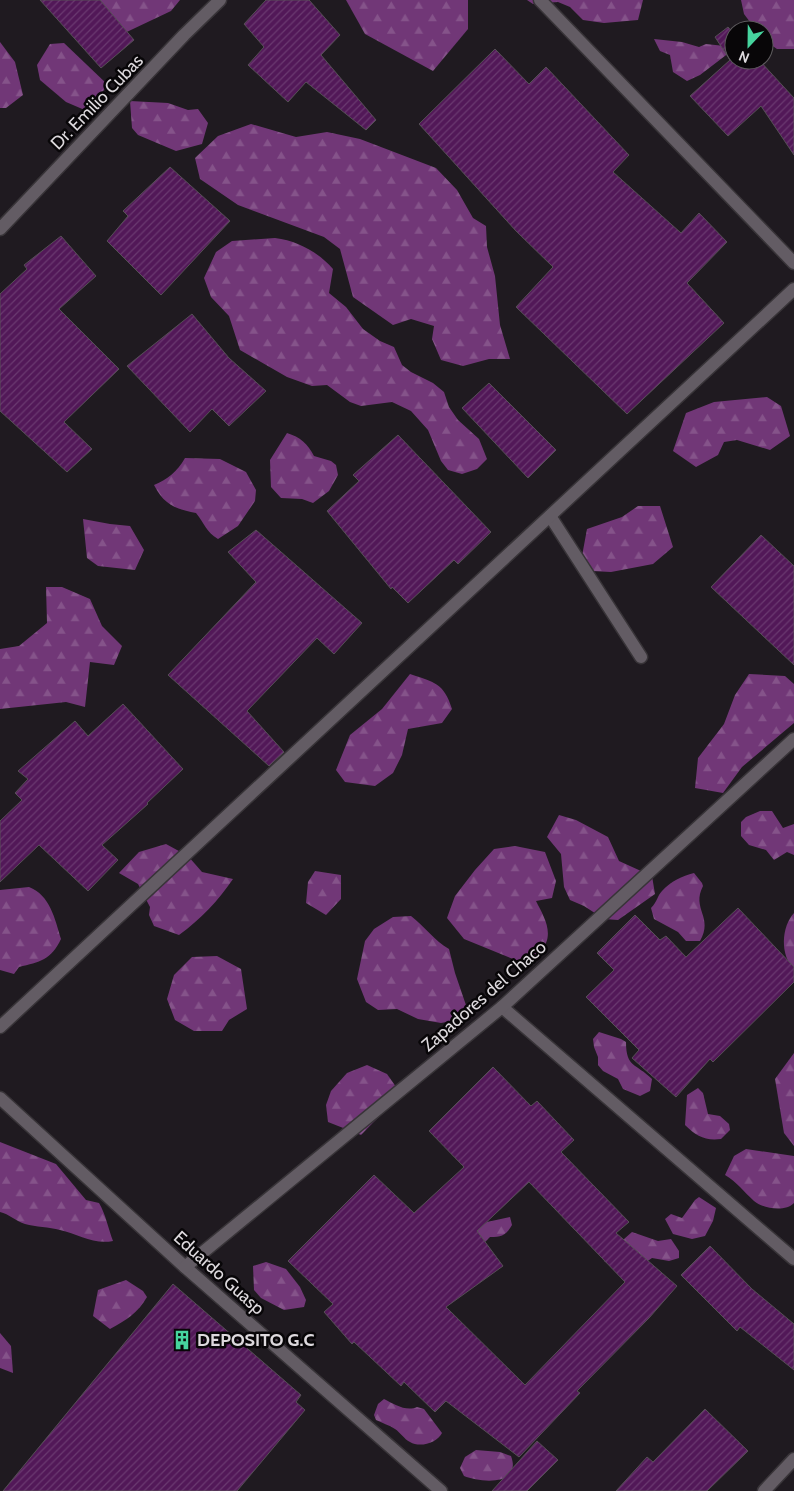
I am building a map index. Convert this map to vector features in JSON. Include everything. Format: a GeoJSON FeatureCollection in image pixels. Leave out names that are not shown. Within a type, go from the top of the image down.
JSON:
{"type":"FeatureCollection","features":[{"type":"Feature","properties":{"kind":"street","name":"Dr. Emilio Cubas"},"geometry":{"type":"LineString","coordinates":[[0,229],[184,35],[220,0]]}},
{"type":"Feature","properties":{"kind":"street"},"geometry":{"type":"LineString","coordinates":[[540,0],[794,263]]}},
{"type":"Feature","properties":{"kind":"street"},"geometry":{"type":"LineString","coordinates":[[0,1027],[794,289]]}},
{"type":"Feature","properties":{"kind":"street"},"geometry":{"type":"LineString","coordinates":[[550,516],[641,657]]}},
{"type":"Feature","properties":{"kind":"street","name":"Zapadores del Chaco"},"geometry":{"type":"LineString","coordinates":[[185,1267],[502,1007],[794,739]]}},
{"type":"Feature","properties":{"kind":"street"},"geometry":{"type":"LineString","coordinates":[[502,1007],[794,1258]]}},
{"type":"Feature","properties":{"kind":"street","name":"Eduardo Guasp"},"geometry":{"type":"LineString","coordinates":[[0,1098],[185,1267],[441,1491]]}},
{"type":"Feature","properties":{"kind":"street"},"geometry":{"type":"LineString","coordinates":[[764,1491],[794,1459]]}},
{"type":"Feature","properties":{"kind":"green space"},"geometry":{"type":"Polygon","coordinates":[[[85,0],[180,0],[171,11],[114,38],[85,0]]]}},
{"type":"Feature","properties":{"kind":"green space"},"geometry":{"type":"Polygon","coordinates":[[[346,0],[468,0],[468,29],[433,71],[365,34],[346,0]]]}},
{"type":"Feature","properties":{"kind":"green space"},"geometry":{"type":"Polygon","coordinates":[[[527,0],[643,0],[638,20],[604,23],[583,20],[570,7],[558,2],[533,4],[527,0]]]}},
{"type":"Feature","properties":{"kind":"green space"},"geometry":{"type":"Polygon","coordinates":[[[741,0],[794,0],[794,49],[777,49],[774,47],[774,20],[748,20],[744,14],[741,0]]]}},
{"type":"Feature","properties":{"kind":"green space"},"geometry":{"type":"Polygon","coordinates":[[[654,39],[682,42],[699,47],[706,44],[724,46],[724,57],[700,75],[687,81],[673,72],[670,55],[660,51],[654,39]]]}},
{"type":"Feature","properties":{"kind":"green space"},"geometry":{"type":"Polygon","coordinates":[[[0,42],[15,62],[23,95],[6,108],[0,108],[0,42]]]}},
{"type":"Feature","properties":{"kind":"green space"},"geometry":{"type":"Polygon","coordinates":[[[64,43],[108,85],[87,111],[66,102],[40,80],[37,65],[50,44],[64,43]]]}},
{"type":"Feature","properties":{"kind":"green space"},"geometry":{"type":"Polygon","coordinates":[[[130,101],[168,103],[188,110],[198,109],[208,123],[202,144],[176,151],[138,135],[132,128],[130,101]]]}},
{"type":"Feature","properties":{"kind":"green space"},"geometry":{"type":"Polygon","coordinates":[[[251,124],[296,137],[327,132],[360,139],[436,168],[457,190],[473,218],[486,226],[487,247],[495,276],[500,325],[510,359],[489,359],[463,366],[441,360],[432,339],[434,326],[411,319],[393,325],[353,297],[340,249],[324,237],[238,205],[200,179],[195,158],[218,136],[251,124]]]}},
{"type":"Feature","properties":{"kind":"green space"},"geometry":{"type":"Polygon","coordinates":[[[275,238],[307,248],[327,263],[333,269],[329,293],[346,307],[363,329],[380,341],[394,347],[402,365],[411,372],[433,383],[444,392],[449,407],[458,420],[479,439],[487,459],[477,469],[462,474],[448,470],[441,461],[428,430],[411,411],[392,402],[361,406],[350,402],[327,385],[312,386],[287,377],[240,350],[229,316],[211,297],[204,278],[216,252],[232,241],[275,238]]]}},
{"type":"Feature","properties":{"kind":"green space"},"geometry":{"type":"Polygon","coordinates":[[[767,397],[781,406],[790,436],[770,450],[737,440],[724,442],[718,455],[696,467],[673,451],[686,413],[714,402],[767,397]]]}},
{"type":"Feature","properties":{"kind":"green space"},"geometry":{"type":"Polygon","coordinates":[[[287,433],[303,442],[314,456],[331,461],[336,465],[338,475],[329,491],[313,503],[302,499],[281,498],[271,487],[270,460],[287,433]]]}},
{"type":"Feature","properties":{"kind":"green space"},"geometry":{"type":"Polygon","coordinates":[[[185,458],[220,459],[246,472],[256,490],[255,501],[238,526],[218,539],[208,531],[196,513],[182,510],[166,502],[154,485],[172,474],[185,458]]]}},
{"type":"Feature","properties":{"kind":"green space"},"geometry":{"type":"Polygon","coordinates":[[[638,506],[660,506],[673,547],[653,564],[611,572],[592,571],[582,556],[587,529],[622,517],[638,506]]]}},
{"type":"Feature","properties":{"kind":"green space"},"geometry":{"type":"Polygon","coordinates":[[[83,519],[130,526],[144,550],[135,570],[98,566],[87,558],[83,519]]]}},
{"type":"Feature","properties":{"kind":"green space"},"geometry":{"type":"Polygon","coordinates":[[[46,587],[62,587],[90,599],[102,626],[122,646],[114,665],[90,662],[85,707],[66,702],[0,709],[0,649],[19,646],[47,623],[46,587]]]}},
{"type":"Feature","properties":{"kind":"green space"},"geometry":{"type":"Polygon","coordinates":[[[410,674],[426,679],[442,689],[452,709],[442,723],[408,729],[402,755],[393,773],[375,786],[345,782],[336,770],[350,735],[382,709],[410,674]]]}},
{"type":"Feature","properties":{"kind":"green space"},"geometry":{"type":"Polygon","coordinates":[[[749,674],[785,676],[794,684],[794,723],[742,767],[723,793],[695,788],[698,758],[724,724],[735,695],[749,674]]]}},
{"type":"Feature","properties":{"kind":"green space"},"geometry":{"type":"Polygon","coordinates":[[[760,811],[772,811],[783,828],[794,824],[794,855],[787,852],[774,860],[766,850],[749,845],[741,836],[741,822],[746,817],[760,811]]]}},
{"type":"Feature","properties":{"kind":"green space"},"geometry":{"type":"Polygon","coordinates":[[[559,815],[576,820],[608,837],[619,861],[652,876],[655,894],[618,920],[604,919],[584,906],[570,900],[564,887],[561,854],[547,837],[559,815]]]}},
{"type":"Feature","properties":{"kind":"green space"},"geometry":{"type":"Polygon","coordinates":[[[166,844],[188,856],[202,872],[233,879],[209,909],[179,935],[154,926],[149,915],[150,907],[138,884],[119,873],[139,852],[166,844]]]}},
{"type":"Feature","properties":{"kind":"green space"},"geometry":{"type":"Polygon","coordinates":[[[515,846],[545,852],[556,881],[552,898],[536,901],[547,926],[548,933],[545,946],[540,952],[523,963],[464,939],[447,918],[455,896],[494,849],[515,846]]]}},
{"type":"Feature","properties":{"kind":"green space"},"geometry":{"type":"Polygon","coordinates":[[[315,871],[341,875],[341,899],[326,915],[306,903],[308,882],[315,871]]]}},
{"type":"Feature","properties":{"kind":"green space"},"geometry":{"type":"Polygon","coordinates":[[[694,873],[703,886],[699,901],[705,926],[700,941],[686,941],[678,932],[654,919],[651,908],[660,893],[669,884],[681,877],[694,873]]]}},
{"type":"Feature","properties":{"kind":"green space"},"geometry":{"type":"Polygon","coordinates":[[[29,887],[47,902],[54,916],[61,939],[49,956],[19,967],[14,974],[0,970],[0,890],[29,887]]]}},
{"type":"Feature","properties":{"kind":"green space"},"geometry":{"type":"Polygon","coordinates":[[[794,913],[794,969],[786,957],[784,941],[787,926],[794,913]]]}},
{"type":"Feature","properties":{"kind":"green space"},"geometry":{"type":"Polygon","coordinates":[[[411,916],[449,949],[468,1011],[457,1020],[441,1023],[418,1019],[397,1009],[378,1010],[366,1002],[357,979],[365,941],[374,929],[393,917],[411,916]]]}},
{"type":"Feature","properties":{"kind":"green space"},"geometry":{"type":"Polygon","coordinates":[[[217,956],[241,969],[247,1009],[229,1020],[222,1031],[194,1031],[175,1020],[167,999],[174,975],[192,957],[217,956]]]}},
{"type":"Feature","properties":{"kind":"green space"},"geometry":{"type":"Polygon","coordinates":[[[599,1032],[626,1042],[626,1050],[630,1061],[652,1079],[650,1091],[640,1096],[623,1089],[618,1079],[603,1071],[598,1065],[598,1057],[593,1039],[599,1032]]]}},
{"type":"Feature","properties":{"kind":"green space"},"geometry":{"type":"Polygon","coordinates":[[[794,1053],[794,1146],[784,1133],[775,1079],[794,1053]]]}},
{"type":"Feature","properties":{"kind":"green space"},"geometry":{"type":"Polygon","coordinates":[[[367,1065],[387,1074],[401,1094],[361,1135],[328,1122],[326,1105],[331,1091],[347,1073],[367,1065]]]}},
{"type":"Feature","properties":{"kind":"green space"},"geometry":{"type":"Polygon","coordinates":[[[698,1088],[703,1093],[708,1114],[720,1116],[729,1124],[730,1130],[721,1139],[701,1137],[685,1125],[687,1095],[698,1088]]]}},
{"type":"Feature","properties":{"kind":"green space"},"geometry":{"type":"Polygon","coordinates":[[[0,1142],[56,1164],[86,1200],[99,1203],[113,1241],[99,1242],[60,1230],[25,1224],[0,1212],[0,1142]]]}},
{"type":"Feature","properties":{"kind":"green space"},"geometry":{"type":"Polygon","coordinates":[[[746,1149],[794,1156],[794,1203],[786,1208],[769,1208],[758,1204],[725,1175],[734,1156],[746,1149]]]}},
{"type":"Feature","properties":{"kind":"green space"},"geometry":{"type":"Polygon","coordinates":[[[699,1197],[716,1208],[713,1221],[705,1236],[692,1239],[673,1234],[665,1219],[671,1214],[682,1218],[699,1197]]]}},
{"type":"Feature","properties":{"kind":"green space"},"geometry":{"type":"Polygon","coordinates":[[[510,1217],[512,1225],[508,1231],[501,1236],[490,1237],[482,1245],[467,1236],[487,1222],[510,1217]]]}},
{"type":"Feature","properties":{"kind":"green space"},"geometry":{"type":"Polygon","coordinates":[[[632,1232],[658,1241],[671,1239],[679,1251],[679,1258],[669,1261],[652,1258],[639,1267],[613,1268],[604,1261],[608,1253],[632,1232]]]}},
{"type":"Feature","properties":{"kind":"green space"},"geometry":{"type":"Polygon","coordinates":[[[266,1262],[286,1269],[300,1287],[306,1300],[304,1307],[284,1310],[261,1298],[254,1290],[253,1266],[266,1262]]]}},
{"type":"Feature","properties":{"kind":"green space"},"geometry":{"type":"Polygon","coordinates":[[[126,1280],[143,1291],[147,1297],[131,1316],[110,1329],[93,1316],[98,1290],[126,1280]]]}},
{"type":"Feature","properties":{"kind":"green space"},"geometry":{"type":"Polygon","coordinates":[[[0,1333],[11,1346],[13,1373],[0,1368],[0,1333]]]}},
{"type":"Feature","properties":{"kind":"green space"},"geometry":{"type":"Polygon","coordinates":[[[384,1399],[404,1408],[417,1407],[424,1409],[442,1433],[440,1437],[428,1444],[414,1444],[395,1429],[376,1420],[374,1415],[378,1404],[384,1399]]]}},
{"type":"Feature","properties":{"kind":"green space"},"geometry":{"type":"Polygon","coordinates":[[[476,1450],[500,1452],[511,1456],[513,1466],[511,1473],[498,1480],[489,1481],[464,1476],[460,1468],[465,1457],[476,1450]]]}},
{"type":"Feature","properties":{"kind":"building"},"geometry":{"type":"Polygon","coordinates":[[[40,0],[100,0],[134,40],[101,68],[40,0]]]}},
{"type":"Feature","properties":{"kind":"building"},"geometry":{"type":"Polygon","coordinates":[[[266,0],[309,0],[340,35],[321,55],[376,120],[366,130],[306,82],[288,102],[248,65],[264,47],[244,24],[266,0]]]}},
{"type":"Feature","properties":{"kind":"building"},"geometry":{"type":"Polygon","coordinates":[[[724,30],[724,51],[715,37],[724,30]]]}},
{"type":"Feature","properties":{"kind":"building"},"geometry":{"type":"Polygon","coordinates":[[[495,49],[529,84],[546,67],[629,155],[613,172],[681,233],[699,213],[727,242],[687,283],[724,323],[627,414],[516,307],[553,267],[516,231],[419,124],[495,49]]]}},
{"type":"Feature","properties":{"kind":"building"},"geometry":{"type":"Polygon","coordinates":[[[724,65],[724,70],[768,70],[794,98],[794,155],[761,106],[728,136],[690,96],[724,65]]]}},
{"type":"Feature","properties":{"kind":"building"},"geometry":{"type":"Polygon","coordinates":[[[170,167],[230,221],[161,295],[107,241],[128,216],[123,211],[170,167]]]}},
{"type":"Feature","properties":{"kind":"building"},"geometry":{"type":"Polygon","coordinates":[[[61,236],[96,276],[59,309],[119,369],[64,422],[92,449],[67,472],[0,411],[0,294],[27,269],[24,265],[61,236]]]}},
{"type":"Feature","properties":{"kind":"building"},"geometry":{"type":"Polygon","coordinates":[[[192,314],[229,358],[266,391],[229,426],[212,409],[190,432],[127,366],[192,314]]]}},
{"type":"Feature","properties":{"kind":"building"},"geometry":{"type":"Polygon","coordinates":[[[489,383],[556,450],[528,478],[462,408],[489,383]]]}},
{"type":"Feature","properties":{"kind":"building"},"geometry":{"type":"Polygon","coordinates":[[[398,435],[491,532],[458,564],[454,560],[408,603],[392,587],[391,589],[327,511],[359,481],[353,475],[398,435]]]}},
{"type":"Feature","properties":{"kind":"building"},"geometry":{"type":"Polygon","coordinates":[[[256,530],[362,623],[334,654],[317,638],[247,711],[284,752],[269,766],[168,675],[256,582],[228,552],[256,530]]]}},
{"type":"Feature","properties":{"kind":"building"},"geometry":{"type":"Polygon","coordinates":[[[761,535],[794,566],[794,665],[711,587],[761,535]]]}},
{"type":"Feature","properties":{"kind":"building"},"geometry":{"type":"Polygon","coordinates":[[[123,704],[183,769],[148,804],[102,845],[118,860],[88,891],[39,845],[0,882],[0,821],[22,800],[15,793],[28,779],[18,771],[75,721],[88,736],[123,704]]]}},
{"type":"Feature","properties":{"kind":"building"},"geometry":{"type":"Polygon","coordinates":[[[738,908],[794,967],[794,982],[713,1062],[710,1059],[676,1097],[632,1058],[639,1050],[586,997],[614,970],[597,953],[635,915],[660,940],[666,936],[686,957],[738,908]]]}},
{"type":"Feature","properties":{"kind":"building"},"geometry":{"type":"Polygon","coordinates":[[[493,1067],[531,1106],[537,1101],[574,1140],[561,1152],[629,1222],[616,1233],[677,1286],[649,1318],[577,1391],[580,1393],[519,1457],[446,1401],[435,1412],[404,1382],[401,1386],[354,1342],[352,1344],[324,1312],[333,1304],[288,1261],[374,1175],[414,1213],[464,1167],[429,1131],[493,1067]],[[529,1182],[477,1231],[503,1266],[446,1307],[525,1385],[625,1282],[529,1182]]]}},
{"type":"Feature","properties":{"kind":"building"},"geometry":{"type":"Polygon","coordinates":[[[710,1246],[752,1289],[794,1324],[794,1370],[740,1327],[737,1331],[681,1275],[710,1246]]]}},
{"type":"Feature","properties":{"kind":"building","name":"DEPOSITO G.C"},"geometry":{"type":"Polygon","coordinates":[[[173,1284],[301,1395],[296,1402],[305,1410],[237,1491],[3,1491],[173,1284]]]}},
{"type":"Feature","properties":{"kind":"building"},"geometry":{"type":"Polygon","coordinates":[[[705,1409],[748,1451],[707,1491],[616,1491],[647,1457],[653,1462],[705,1409]]]}},
{"type":"Feature","properties":{"kind":"building"},"geometry":{"type":"Polygon","coordinates":[[[537,1441],[558,1460],[527,1491],[492,1491],[537,1441]]]}},
{"type":"Feature","properties":{"kind":"place","name":"DEPOSITO G.C"},"geometry":{"type":"Point","coordinates":[182,1340]}}]}
